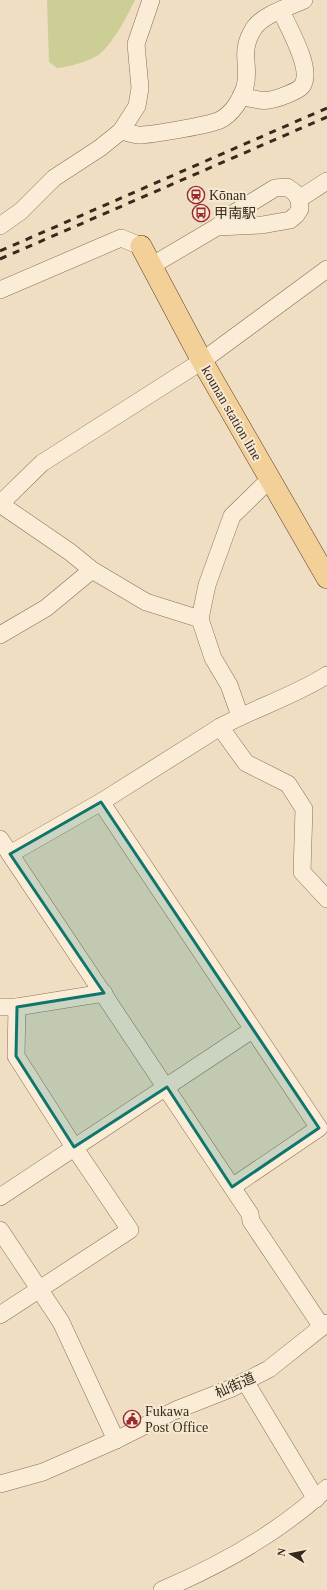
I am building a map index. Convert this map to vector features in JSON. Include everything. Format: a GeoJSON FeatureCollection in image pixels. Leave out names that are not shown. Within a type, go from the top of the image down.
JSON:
{"type":"FeatureCollection","features":[{"type":"Feature","properties":{"kind":"main road","name":"kounan station line"},"geometry":{"type":"LineString","coordinates":[[141,246],[202,361],[327,578]]}},
{"type":"Feature","properties":{"kind":"street"},"geometry":{"type":"LineString","coordinates":[[0,226],[21,211],[54,178],[100,148],[121,131],[137,106],[140,88],[136,44],[151,0]]}},
{"type":"Feature","properties":{"kind":"street"},"geometry":{"type":"LineString","coordinates":[[121,131],[141,135],[220,120],[232,110],[241,96],[245,86],[244,56],[247,42],[255,27],[266,18],[304,0]]}},
{"type":"Feature","properties":{"kind":"street"},"geometry":{"type":"LineString","coordinates":[[241,96],[270,102],[293,92],[302,86],[306,75],[304,63],[281,11]]}},
{"type":"Feature","properties":{"kind":"street"},"geometry":{"type":"LineString","coordinates":[[299,199],[327,181]]}},
{"type":"Feature","properties":{"kind":"street"},"geometry":{"type":"LineString","coordinates":[[151,266],[217,227],[231,215],[275,188],[287,187],[294,192],[299,199],[300,209],[296,216],[290,220],[257,225],[217,227]]}},
{"type":"Feature","properties":{"kind":"street"},"geometry":{"type":"LineString","coordinates":[[251,204],[248,211],[251,219],[257,225]]}},
{"type":"Feature","properties":{"kind":"street"},"geometry":{"type":"LineString","coordinates":[[0,290],[121,238],[141,246]]}},
{"type":"Feature","properties":{"kind":"street"},"geometry":{"type":"LineString","coordinates":[[200,619],[146,602],[92,570],[2,497],[42,463],[202,361],[327,269]]}},
{"type":"Feature","properties":{"kind":"street"},"geometry":{"type":"LineString","coordinates":[[240,716],[229,685],[213,658],[200,619],[207,585],[232,516],[270,479]]}},
{"type":"Feature","properties":{"kind":"street"},"geometry":{"type":"LineString","coordinates":[[0,635],[46,608],[92,570]]}},
{"type":"Feature","properties":{"kind":"street"},"geometry":{"type":"LineString","coordinates":[[10,854],[101,802],[220,727],[240,716],[308,687],[327,675]]}},
{"type":"Feature","properties":{"kind":"street"},"geometry":{"type":"LineString","coordinates":[[220,727],[246,763],[288,784],[304,809],[302,872],[327,899]]}},
{"type":"Feature","properties":{"kind":"street"},"geometry":{"type":"LineString","coordinates":[[101,802],[252,1030],[319,1128],[232,1187]]}},
{"type":"Feature","properties":{"kind":"street"},"geometry":{"type":"LineString","coordinates":[[0,840],[167,1087],[250,1214],[251,1221],[324,1325]]}},
{"type":"Feature","properties":{"kind":"street"},"geometry":{"type":"LineString","coordinates":[[0,1007],[17,1007],[104,993]]}},
{"type":"Feature","properties":{"kind":"street"},"geometry":{"type":"LineString","coordinates":[[0,1315],[130,1230],[74,1147],[16,1056],[17,1007]]}},
{"type":"Feature","properties":{"kind":"street"},"geometry":{"type":"LineString","coordinates":[[0,1197],[252,1030]]}},
{"type":"Feature","properties":{"kind":"street"},"geometry":{"type":"LineString","coordinates":[[0,1230],[61,1322],[116,1440]]}},
{"type":"Feature","properties":{"kind":"street","name":"杣街道"},"geometry":{"type":"LineString","coordinates":[[0,1484],[43,1472],[116,1440],[176,1410],[245,1381],[269,1369],[324,1325]]}},
{"type":"Feature","properties":{"kind":"street"},"geometry":{"type":"LineString","coordinates":[[162,1590],[254,1544],[321,1494],[245,1381]]}},
{"type":"Feature","properties":{"kind":"highlighted area"},"geometry":{"type":"Polygon","coordinates":[[[101,802],[319,1128],[232,1187],[167,1087],[74,1147],[16,1056],[17,1007],[104,993],[10,854],[101,802]]]}},
{"type":"Feature","properties":{"kind":"green space"},"geometry":{"type":"Polygon","coordinates":[[[47,0],[135,0],[116,34],[101,53],[86,61],[57,68],[49,62],[47,0]]]}},
{"type":"Feature","properties":{"kind":"railway"},"geometry":{"type":"LineString","coordinates":[[0,251],[327,108]]}},
{"type":"Feature","properties":{"kind":"railway"},"geometry":{"type":"LineString","coordinates":[[0,259],[327,117]]}},
{"type":"Feature","properties":{"kind":"place","name":"Kōnan"},"geometry":{"type":"Point","coordinates":[196,195]}},
{"type":"Feature","properties":{"kind":"place","name":"甲南駅"},"geometry":{"type":"Point","coordinates":[201,213]}},
{"type":"Feature","properties":{"kind":"place","name":"Fukawa Post Office"},"geometry":{"type":"Point","coordinates":[132,1419]}}]}
